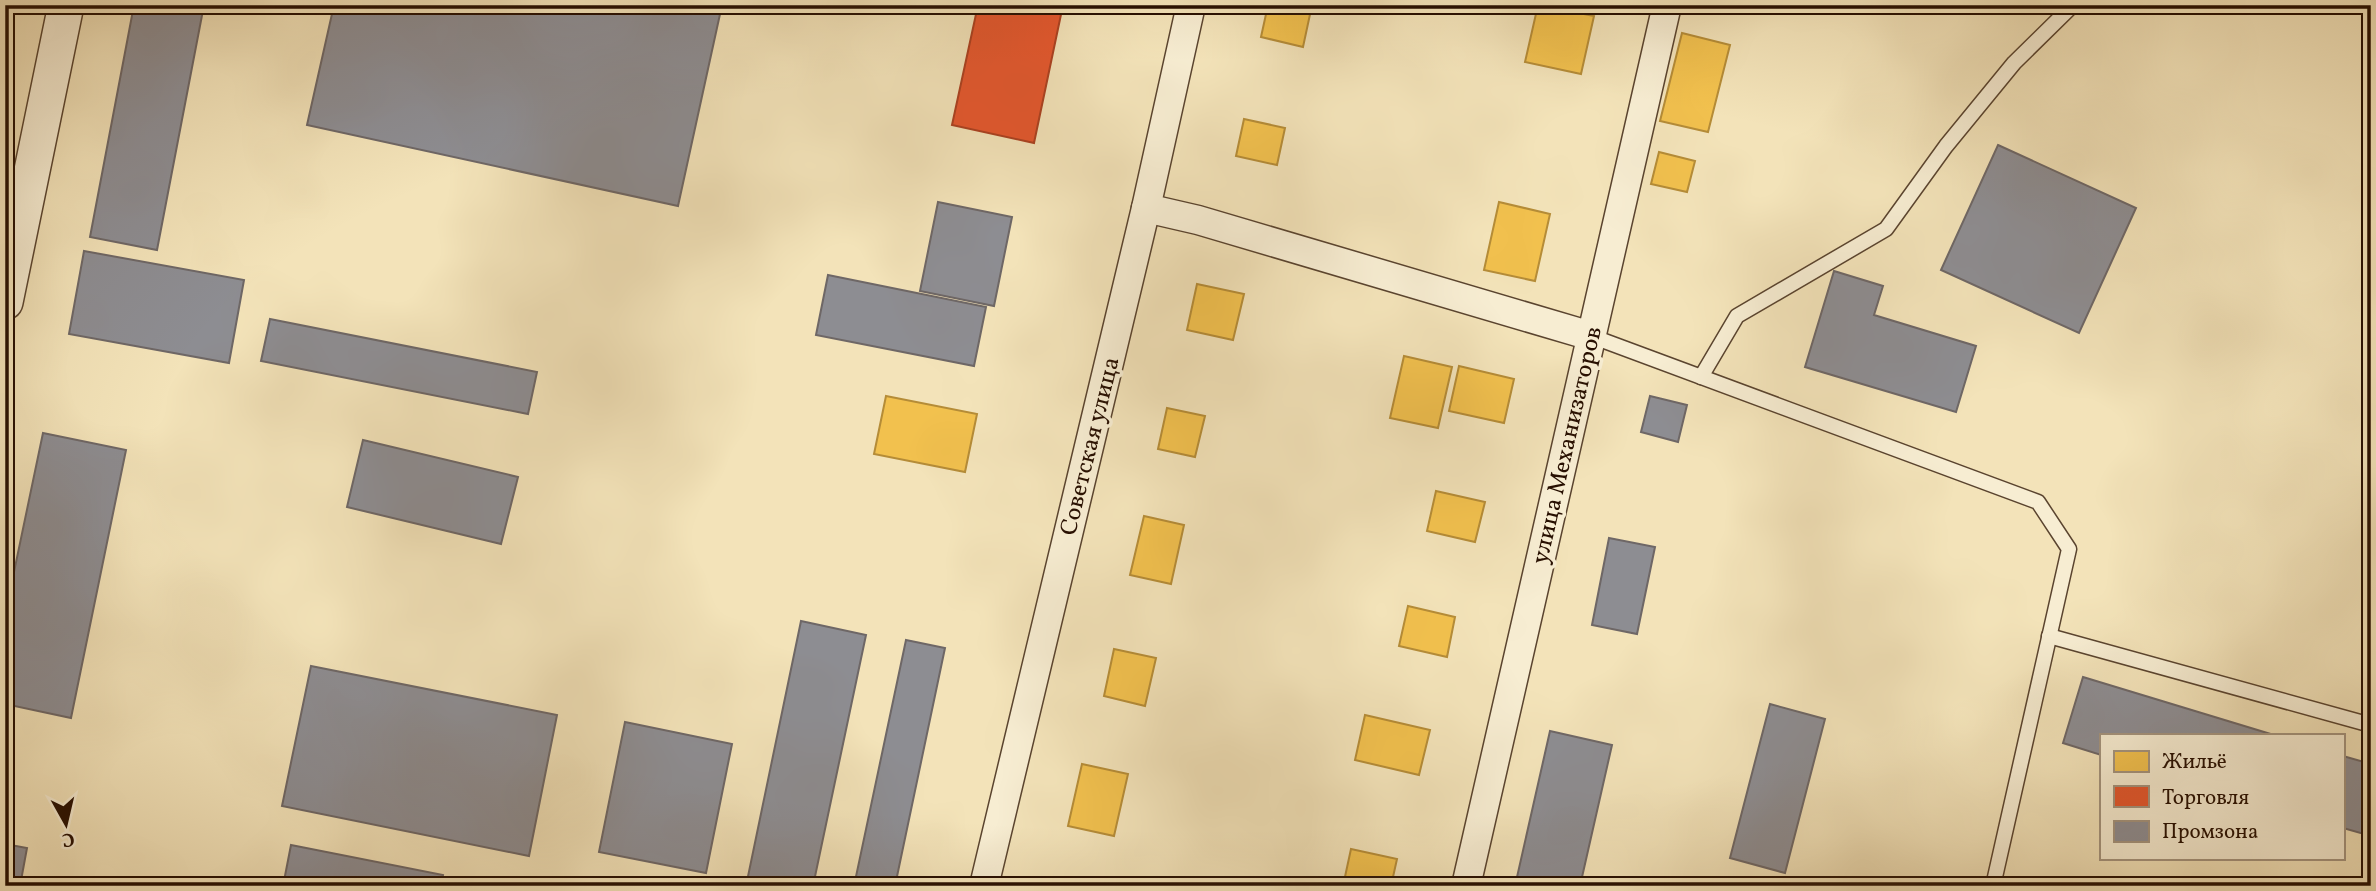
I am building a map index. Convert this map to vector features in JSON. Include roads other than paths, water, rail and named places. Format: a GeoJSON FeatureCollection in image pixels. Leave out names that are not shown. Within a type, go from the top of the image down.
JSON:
{"type":"FeatureCollection","features":[{"type":"Feature","properties":{"kind":"street"},"geometry":{"type":"LineString","coordinates":[[5,302],[66,5]]}},
{"type":"Feature","properties":{"kind":"street","name":"Советская улица"},"geometry":{"type":"LineString","coordinates":[[984,886],[1146,208],[1191,5]]}},
{"type":"Feature","properties":{"kind":"street","name":"улица Механизаторов"},"geometry":{"type":"LineString","coordinates":[[1466,886],[1667,5]]}},
{"type":"Feature","properties":{"kind":"street"},"geometry":{"type":"LineString","coordinates":[[1146,208],[1198,220],[1591,335]]}},
{"type":"Feature","properties":{"kind":"lane"},"geometry":{"type":"LineString","coordinates":[[1701,377],[1737,316],[1886,229],[1946,146],[2014,63],[2073,5]]}},
{"type":"Feature","properties":{"kind":"lane"},"geometry":{"type":"LineString","coordinates":[[1591,335],[2038,502],[2069,549],[1993,886]]}},
{"type":"Feature","properties":{"kind":"lane"},"geometry":{"type":"LineString","coordinates":[[2049,636],[2371,725]]}}]}
